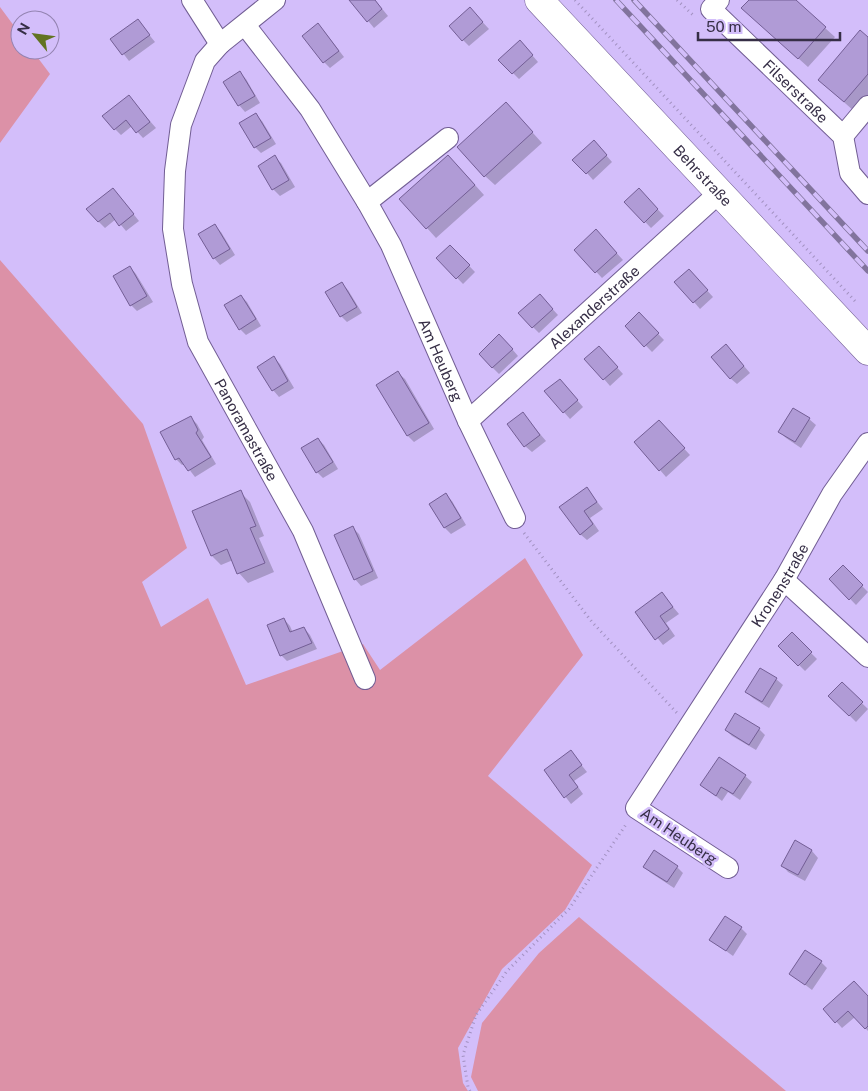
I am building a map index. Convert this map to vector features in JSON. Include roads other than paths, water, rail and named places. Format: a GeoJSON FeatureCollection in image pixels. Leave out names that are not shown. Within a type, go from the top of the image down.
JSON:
{"type":"FeatureCollection","features":[{"type":"Feature","properties":{"kind":"street"},"geometry":{"type":"LineString","coordinates":[[192,0],[220,44]]}},
{"type":"Feature","properties":{"kind":"street","name":"Panoramastraße"},"geometry":{"type":"LineString","coordinates":[[275,0],[220,44],[206,61],[182,125],[175,171],[173,229],[182,284],[198,342],[302,531],[365,679]]}},
{"type":"Feature","properties":{"kind":"street","name":"Behrstraße"},"geometry":{"type":"LineString","coordinates":[[539,0],[868,351]]}},
{"type":"Feature","properties":{"kind":"street","name":"Filserstraße"},"geometry":{"type":"LineString","coordinates":[[719,0],[711,9],[843,136]]}},
{"type":"Feature","properties":{"kind":"street","name":"Am Heuberg"},"geometry":{"type":"LineString","coordinates":[[245,25],[310,109],[367,202],[390,245],[468,421],[515,518]]}},
{"type":"Feature","properties":{"kind":"street"},"geometry":{"type":"LineString","coordinates":[[868,106],[843,136],[850,173],[868,194]]}},
{"type":"Feature","properties":{"kind":"street"},"geometry":{"type":"LineString","coordinates":[[367,202],[448,138]]}},
{"type":"Feature","properties":{"kind":"street","name":"Alexanderstraße"},"geometry":{"type":"LineString","coordinates":[[468,421],[719,193]]}},
{"type":"Feature","properties":{"kind":"street","name":"Kronenstraße"},"geometry":{"type":"LineString","coordinates":[[689,726],[784,580],[832,494],[868,443]]}},
{"type":"Feature","properties":{"kind":"street"},"geometry":{"type":"LineString","coordinates":[[784,580],[868,657]]}},
{"type":"Feature","properties":{"kind":"street","name":"Am Heuberg"},"geometry":{"type":"LineString","coordinates":[[689,726],[636,808],[728,868]]}},
{"type":"Feature","properties":{"kind":"railway"},"geometry":{"type":"LineString","coordinates":[[616,0],[868,271]]}},
{"type":"Feature","properties":{"kind":"railway"},"geometry":{"type":"LineString","coordinates":[[634,0],[868,251]]}}]}
